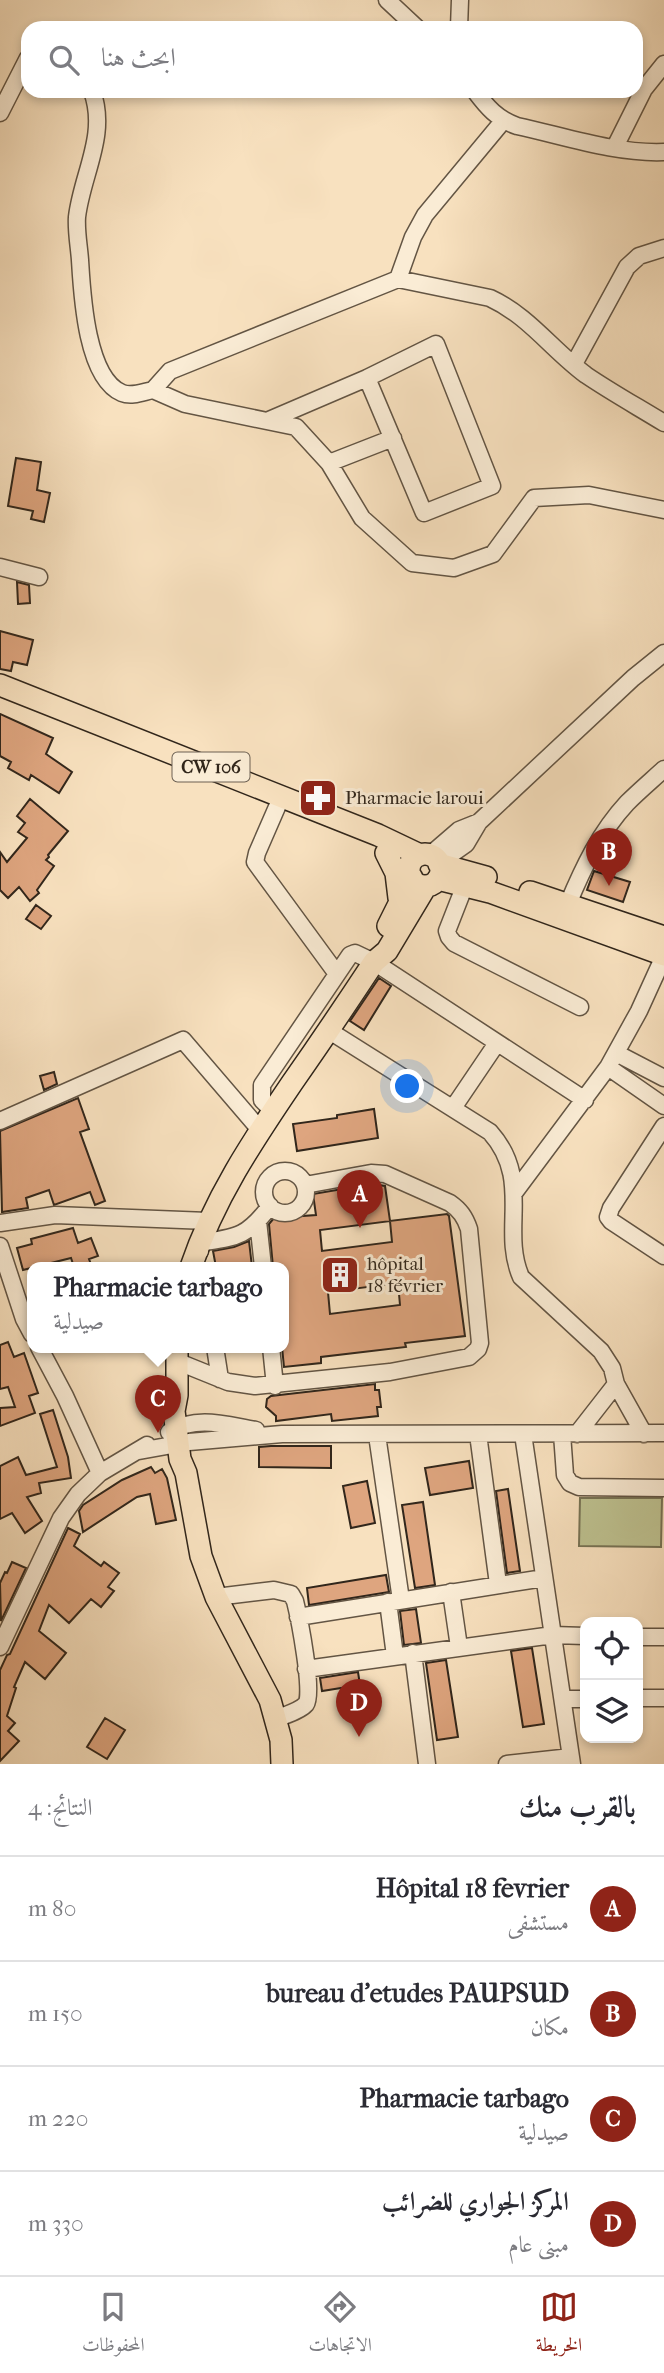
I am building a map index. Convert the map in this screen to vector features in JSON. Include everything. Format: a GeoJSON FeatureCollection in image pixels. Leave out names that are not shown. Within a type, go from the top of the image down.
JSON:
{"type":"FeatureCollection","features":[{"type":"Feature","properties":{"kind":"main road","name":"CW 106"},"geometry":{"type":"LineString","coordinates":[[0,685],[365,830],[427,868]]}},
{"type":"Feature","properties":{"kind":"main road","name":"CW 106"},"geometry":{"type":"LineString","coordinates":[[0,695],[427,868],[459,868],[664,937]]}},
{"type":"Feature","properties":{"kind":"main road"},"geometry":{"type":"LineString","coordinates":[[387,853],[396,873],[398,905]]}},
{"type":"Feature","properties":{"kind":"main road"},"geometry":{"type":"LineString","coordinates":[[427,868],[465,885],[664,955]]}},
{"type":"Feature","properties":{"kind":"main road"},"geometry":{"type":"LineString","coordinates":[[374,962],[377,947],[398,905],[427,868]]}},
{"type":"Feature","properties":{"kind":"main road"},"geometry":{"type":"LineString","coordinates":[[193,1262],[221,1193],[374,962],[387,951],[427,868]]}},
{"type":"Feature","properties":{"kind":"main road"},"geometry":{"type":"LineString","coordinates":[[177,1354],[177,1395],[184,1404],[183,1434],[190,1457],[186,1473],[201,1556],[216,1597],[261,1681],[276,1719],[282,1764]]}},
{"type":"Feature","properties":{"kind":"street"},"geometry":{"type":"LineString","coordinates":[[387,0],[410,21]]}},
{"type":"Feature","properties":{"kind":"street"},"geometry":{"type":"LineString","coordinates":[[459,21],[460,0]]}},
{"type":"Feature","properties":{"kind":"street"},"geometry":{"type":"LineString","coordinates":[[643,91],[664,64]]}},
{"type":"Feature","properties":{"kind":"street"},"geometry":{"type":"LineString","coordinates":[[0,113],[21,72]]}},
{"type":"Feature","properties":{"kind":"street"},"geometry":{"type":"LineString","coordinates":[[94,98],[97,128],[94,152],[77,220],[83,306],[90,343],[103,375],[111,386],[123,393],[135,395],[153,390],[170,371],[398,279],[489,298],[503,304],[525,319],[586,374],[664,423]]}},
{"type":"Feature","properties":{"kind":"street"},"geometry":{"type":"LineString","coordinates":[[481,98],[503,121],[517,126],[646,153],[664,152]]}},
{"type":"Feature","properties":{"kind":"street"},"geometry":{"type":"LineString","coordinates":[[615,147],[640,98]]}},
{"type":"Feature","properties":{"kind":"street"},"geometry":{"type":"LineString","coordinates":[[398,279],[412,237],[425,215],[503,121]]}},
{"type":"Feature","properties":{"kind":"street"},"geometry":{"type":"LineString","coordinates":[[574,364],[627,267],[639,256],[664,248]]}},
{"type":"Feature","properties":{"kind":"street"},"geometry":{"type":"LineString","coordinates":[[269,420],[367,378],[436,344],[492,486],[424,513],[367,378]]}},
{"type":"Feature","properties":{"kind":"street"},"geometry":{"type":"LineString","coordinates":[[153,390],[185,404],[296,427],[329,463],[362,518],[412,563],[454,568],[494,554],[534,498],[589,495],[664,510]]}},
{"type":"Feature","properties":{"kind":"street"},"geometry":{"type":"LineString","coordinates":[[329,463],[393,438]]}},
{"type":"Feature","properties":{"kind":"street"},"geometry":{"type":"LineString","coordinates":[[0,567],[39,577]]}},
{"type":"Feature","properties":{"kind":"street"},"geometry":{"type":"LineString","coordinates":[[427,868],[466,844],[479,822],[662,658]]}},
{"type":"Feature","properties":{"kind":"street"},"geometry":{"type":"LineString","coordinates":[[568,904],[585,864],[604,833],[626,804],[664,769]]}},
{"type":"Feature","properties":{"kind":"street"},"geometry":{"type":"LineString","coordinates":[[277,807],[255,862],[337,974]]}},
{"type":"Feature","properties":{"kind":"street"},"geometry":{"type":"LineString","coordinates":[[465,885],[447,930],[454,943],[580,1007]]}},
{"type":"Feature","properties":{"kind":"street"},"geometry":{"type":"LineString","coordinates":[[273,1111],[262,1100],[262,1085],[353,953],[374,962],[585,1100]]}},
{"type":"Feature","properties":{"kind":"street"},"geometry":{"type":"LineString","coordinates":[[514,1194],[612,1060],[664,955]]}},
{"type":"Feature","properties":{"kind":"street"},"geometry":{"type":"LineString","coordinates":[[328,1030],[453,1108],[489,1132],[501,1145],[508,1161],[514,1194],[514,1263],[520,1277],[601,1351],[644,1434]]}},
{"type":"Feature","properties":{"kind":"street"},"geometry":{"type":"LineString","coordinates":[[0,1121],[183,1040],[261,1131]]}},
{"type":"Feature","properties":{"kind":"street"},"geometry":{"type":"LineString","coordinates":[[453,1108],[497,1042]]}},
{"type":"Feature","properties":{"kind":"street"},"geometry":{"type":"LineString","coordinates":[[612,1060],[664,1078]]}},
{"type":"Feature","properties":{"kind":"street"},"geometry":{"type":"LineString","coordinates":[[612,1060],[664,1106]]}},
{"type":"Feature","properties":{"kind":"street"},"geometry":{"type":"LineString","coordinates":[[664,1126],[611,1208],[608,1217],[664,1256]]}},
{"type":"Feature","properties":{"kind":"street"},"geometry":{"type":"LineString","coordinates":[[286,1170],[294,1172],[305,1185],[304,1201],[292,1212],[276,1211],[265,1199],[264,1191],[271,1176],[286,1170]]}},
{"type":"Feature","properties":{"kind":"street"},"geometry":{"type":"LineString","coordinates":[[177,1354],[220,1379],[239,1385],[275,1386],[390,1372],[469,1357],[478,1349],[480,1343],[469,1229],[458,1209],[385,1174],[371,1173],[305,1185]]}},
{"type":"Feature","properties":{"kind":"street"},"geometry":{"type":"LineString","coordinates":[[201,1262],[199,1243],[241,1235],[258,1221],[270,1206]]}},
{"type":"Feature","properties":{"kind":"street"},"geometry":{"type":"LineString","coordinates":[[0,1223],[55,1215],[208,1221]]}},
{"type":"Feature","properties":{"kind":"street"},"geometry":{"type":"LineString","coordinates":[[258,1221],[262,1262]]}},
{"type":"Feature","properties":{"kind":"street"},"geometry":{"type":"LineString","coordinates":[[0,1246],[27,1325]]}},
{"type":"Feature","properties":{"kind":"street"},"geometry":{"type":"LineString","coordinates":[[42,1353],[65,1395],[100,1473]]}},
{"type":"Feature","properties":{"kind":"street"},"geometry":{"type":"LineString","coordinates":[[216,1353],[220,1379]]}},
{"type":"Feature","properties":{"kind":"street"},"geometry":{"type":"LineString","coordinates":[[272,1353],[275,1386]]}},
{"type":"Feature","properties":{"kind":"street"},"geometry":{"type":"LineString","coordinates":[[616,1384],[569,1434],[565,1475],[570,1483],[579,1487],[664,1488]]}},
{"type":"Feature","properties":{"kind":"street"},"geometry":{"type":"LineString","coordinates":[[2,1637],[61,1518],[78,1494],[100,1473],[139,1451],[183,1434],[664,1433]]}},
{"type":"Feature","properties":{"kind":"street"},"geometry":{"type":"LineString","coordinates":[[377,1434],[394,1601],[396,1656]]}},
{"type":"Feature","properties":{"kind":"street"},"geometry":{"type":"LineString","coordinates":[[478,1434],[498,1584]]}},
{"type":"Feature","properties":{"kind":"street"},"geometry":{"type":"LineString","coordinates":[[507,1764],[572,1760],[523,1434]]}},
{"type":"Feature","properties":{"kind":"street"},"geometry":{"type":"LineString","coordinates":[[299,1616],[544,1578]]}},
{"type":"Feature","properties":{"kind":"street"},"geometry":{"type":"LineString","coordinates":[[216,1597],[274,1590],[291,1594],[299,1616],[309,1689],[305,1705],[276,1719]]}},
{"type":"Feature","properties":{"kind":"street"},"geometry":{"type":"LineString","coordinates":[[451,1592],[459,1647]]}},
{"type":"Feature","properties":{"kind":"street"},"geometry":{"type":"LineString","coordinates":[[306,1669],[553,1635],[580,1636]]}},
{"type":"Feature","properties":{"kind":"street"},"geometry":{"type":"LineString","coordinates":[[643,1637],[664,1637]]}},
{"type":"Feature","properties":{"kind":"street"},"geometry":{"type":"LineString","coordinates":[[413,1653],[428,1764]]}},
{"type":"Feature","properties":{"kind":"street"},"geometry":{"type":"LineString","coordinates":[[643,1698],[664,1698]]}},
{"type":"Feature","properties":{"kind":"street"},"geometry":{"type":"LineString","coordinates":[[564,1699],[580,1699]]}},
{"type":"Feature","properties":{"kind":"green space"},"geometry":{"type":"Polygon","coordinates":[[[580,1498],[662,1498],[661,1547],[579,1546],[580,1498]]]}},
{"type":"Feature","properties":{"kind":"building"},"geometry":{"type":"Polygon","coordinates":[[[16,458],[41,462],[37,490],[50,493],[44,522],[31,519],[33,511],[8,506],[16,458]]]}},
{"type":"Feature","properties":{"kind":"building"},"geometry":{"type":"Polygon","coordinates":[[[17,582],[29,585],[30,603],[18,604],[17,582]]]}},
{"type":"Feature","properties":{"kind":"building"},"geometry":{"type":"Polygon","coordinates":[[[0,631],[33,640],[27,665],[13,662],[11,671],[0,669],[0,631]]]}},
{"type":"Feature","properties":{"kind":"building"},"geometry":{"type":"Polygon","coordinates":[[[0,714],[53,738],[46,754],[72,772],[59,793],[31,775],[29,780],[8,768],[11,762],[0,756],[0,714]]]}},
{"type":"Feature","properties":{"kind":"building"},"geometry":{"type":"Polygon","coordinates":[[[30,799],[68,831],[48,855],[46,860],[54,866],[37,890],[39,893],[30,901],[19,887],[8,898],[0,890],[0,852],[7,862],[27,838],[18,832],[25,823],[17,816],[30,799]]]}},
{"type":"Feature","properties":{"kind":"building"},"geometry":{"type":"Polygon","coordinates":[[[594,871],[630,882],[623,902],[587,890],[594,871]]]}},
{"type":"Feature","properties":{"kind":"building"},"geometry":{"type":"Polygon","coordinates":[[[36,905],[51,916],[41,929],[26,919],[36,905]]]}},
{"type":"Feature","properties":{"kind":"building"},"geometry":{"type":"Polygon","coordinates":[[[379,978],[391,986],[364,1030],[350,1021],[379,978]]]}},
{"type":"Feature","properties":{"kind":"building"},"geometry":{"type":"Polygon","coordinates":[[[54,1072],[57,1084],[44,1090],[40,1076],[54,1072]]]}},
{"type":"Feature","properties":{"kind":"building"},"geometry":{"type":"Polygon","coordinates":[[[78,1098],[89,1129],[80,1132],[105,1201],[95,1205],[90,1192],[54,1205],[49,1190],[26,1198],[28,1208],[2,1212],[0,1131],[78,1098]]]}},
{"type":"Feature","properties":{"kind":"building"},"geometry":{"type":"Polygon","coordinates":[[[374,1109],[378,1138],[297,1151],[293,1124],[337,1118],[337,1115],[374,1109]]]}},
{"type":"Feature","properties":{"kind":"building"},"geometry":{"type":"Polygon","coordinates":[[[372,1184],[385,1186],[390,1221],[447,1214],[465,1336],[405,1343],[406,1347],[321,1357],[321,1363],[284,1367],[283,1353],[289,1353],[289,1262],[273,1262],[269,1224],[274,1218],[316,1215],[313,1194],[372,1184]],[[390,1221],[320,1230],[322,1251],[392,1242],[390,1221]],[[398,1283],[328,1292],[330,1314],[400,1305],[398,1283]]]}},
{"type":"Feature","properties":{"kind":"building"},"geometry":{"type":"Polygon","coordinates":[[[73,1228],[78,1243],[91,1238],[98,1256],[89,1259],[90,1262],[72,1262],[71,1258],[55,1262],[27,1262],[27,1269],[23,1270],[17,1248],[32,1244],[31,1239],[73,1228]]]}},
{"type":"Feature","properties":{"kind":"building"},"geometry":{"type":"Polygon","coordinates":[[[249,1241],[251,1262],[215,1262],[213,1251],[249,1241]]]}},
{"type":"Feature","properties":{"kind":"building"},"geometry":{"type":"Polygon","coordinates":[[[8,1342],[14,1357],[24,1353],[38,1393],[29,1396],[35,1413],[0,1426],[0,1408],[15,1407],[8,1387],[0,1389],[0,1345],[8,1342]]]}},
{"type":"Feature","properties":{"kind":"building"},"geometry":{"type":"Polygon","coordinates":[[[375,1384],[375,1390],[379,1390],[381,1407],[377,1407],[378,1416],[332,1421],[331,1414],[276,1421],[276,1416],[266,1407],[267,1399],[271,1396],[375,1384]]]}},
{"type":"Feature","properties":{"kind":"building"},"geometry":{"type":"Polygon","coordinates":[[[53,1410],[68,1457],[71,1478],[39,1483],[41,1493],[27,1497],[42,1521],[25,1533],[12,1513],[0,1519],[0,1466],[18,1457],[26,1475],[57,1467],[40,1414],[53,1410]]]}},
{"type":"Feature","properties":{"kind":"building"},"geometry":{"type":"Polygon","coordinates":[[[331,1446],[331,1468],[259,1467],[259,1447],[331,1446]]]}},
{"type":"Feature","properties":{"kind":"building"},"geometry":{"type":"Polygon","coordinates":[[[469,1461],[473,1488],[430,1495],[425,1468],[469,1461]]]}},
{"type":"Feature","properties":{"kind":"building"},"geometry":{"type":"Polygon","coordinates":[[[151,1467],[155,1473],[162,1469],[167,1478],[176,1520],[156,1524],[150,1494],[137,1497],[83,1532],[79,1511],[83,1505],[122,1480],[151,1467]]]}},
{"type":"Feature","properties":{"kind":"building"},"geometry":{"type":"Polygon","coordinates":[[[367,1481],[375,1523],[351,1528],[343,1486],[367,1481]]]}},
{"type":"Feature","properties":{"kind":"building"},"geometry":{"type":"Polygon","coordinates":[[[508,1489],[520,1571],[507,1573],[496,1491],[508,1489]]]}},
{"type":"Feature","properties":{"kind":"building"},"geometry":{"type":"Polygon","coordinates":[[[423,1502],[435,1585],[415,1588],[402,1505],[423,1502]]]}},
{"type":"Feature","properties":{"kind":"building"},"geometry":{"type":"Polygon","coordinates":[[[68,1528],[80,1534],[74,1546],[101,1566],[104,1562],[119,1573],[108,1587],[114,1591],[101,1607],[91,1599],[69,1623],[49,1605],[39,1631],[66,1653],[45,1679],[25,1662],[14,1687],[16,1688],[7,1716],[15,1723],[8,1731],[19,1741],[0,1761],[0,1670],[10,1654],[68,1528]]]}},
{"type":"Feature","properties":{"kind":"building"},"geometry":{"type":"Polygon","coordinates":[[[12,1562],[26,1568],[1,1621],[0,1583],[12,1562]]]}},
{"type":"Feature","properties":{"kind":"building"},"geometry":{"type":"Polygon","coordinates":[[[386,1575],[389,1592],[309,1605],[307,1588],[386,1575]]]}},
{"type":"Feature","properties":{"kind":"building"},"geometry":{"type":"Polygon","coordinates":[[[416,1609],[421,1643],[404,1645],[400,1611],[416,1609]]]}},
{"type":"Feature","properties":{"kind":"building"},"geometry":{"type":"Polygon","coordinates":[[[532,1648],[544,1724],[523,1727],[511,1651],[532,1648]]]}},
{"type":"Feature","properties":{"kind":"building"},"geometry":{"type":"Polygon","coordinates":[[[446,1660],[458,1737],[437,1740],[426,1663],[446,1660]]]}},
{"type":"Feature","properties":{"kind":"building"},"geometry":{"type":"Polygon","coordinates":[[[358,1672],[360,1685],[322,1691],[320,1678],[358,1672]]]}},
{"type":"Feature","properties":{"kind":"building"},"geometry":{"type":"Polygon","coordinates":[[[105,1718],[125,1730],[107,1759],[87,1747],[105,1718]]]}},
{"type":"Feature","properties":{"kind":"place","name":"Pharmacie laroui"},"geometry":{"type":"Point","coordinates":[318,798]}},
{"type":"Feature","properties":{"kind":"place","name":"bureau d'etudes PAUPSUD"},"geometry":{"type":"Point","coordinates":[609,886]}},
{"type":"Feature","properties":{"kind":"place","name":"Hôpital 18 fevrier"},"geometry":{"type":"Point","coordinates":[360,1228]}},
{"type":"Feature","properties":{"kind":"place","name":"hôpital 18 février"},"geometry":{"type":"Point","coordinates":[340,1275]}},
{"type":"Feature","properties":{"kind":"place","name":"Pharmacie tarbago"},"geometry":{"type":"Point","coordinates":[158,1433]}},
{"type":"Feature","properties":{"kind":"place","name":"المركز الجواري للضرائب"},"geometry":{"type":"Point","coordinates":[359,1737]}}]}
